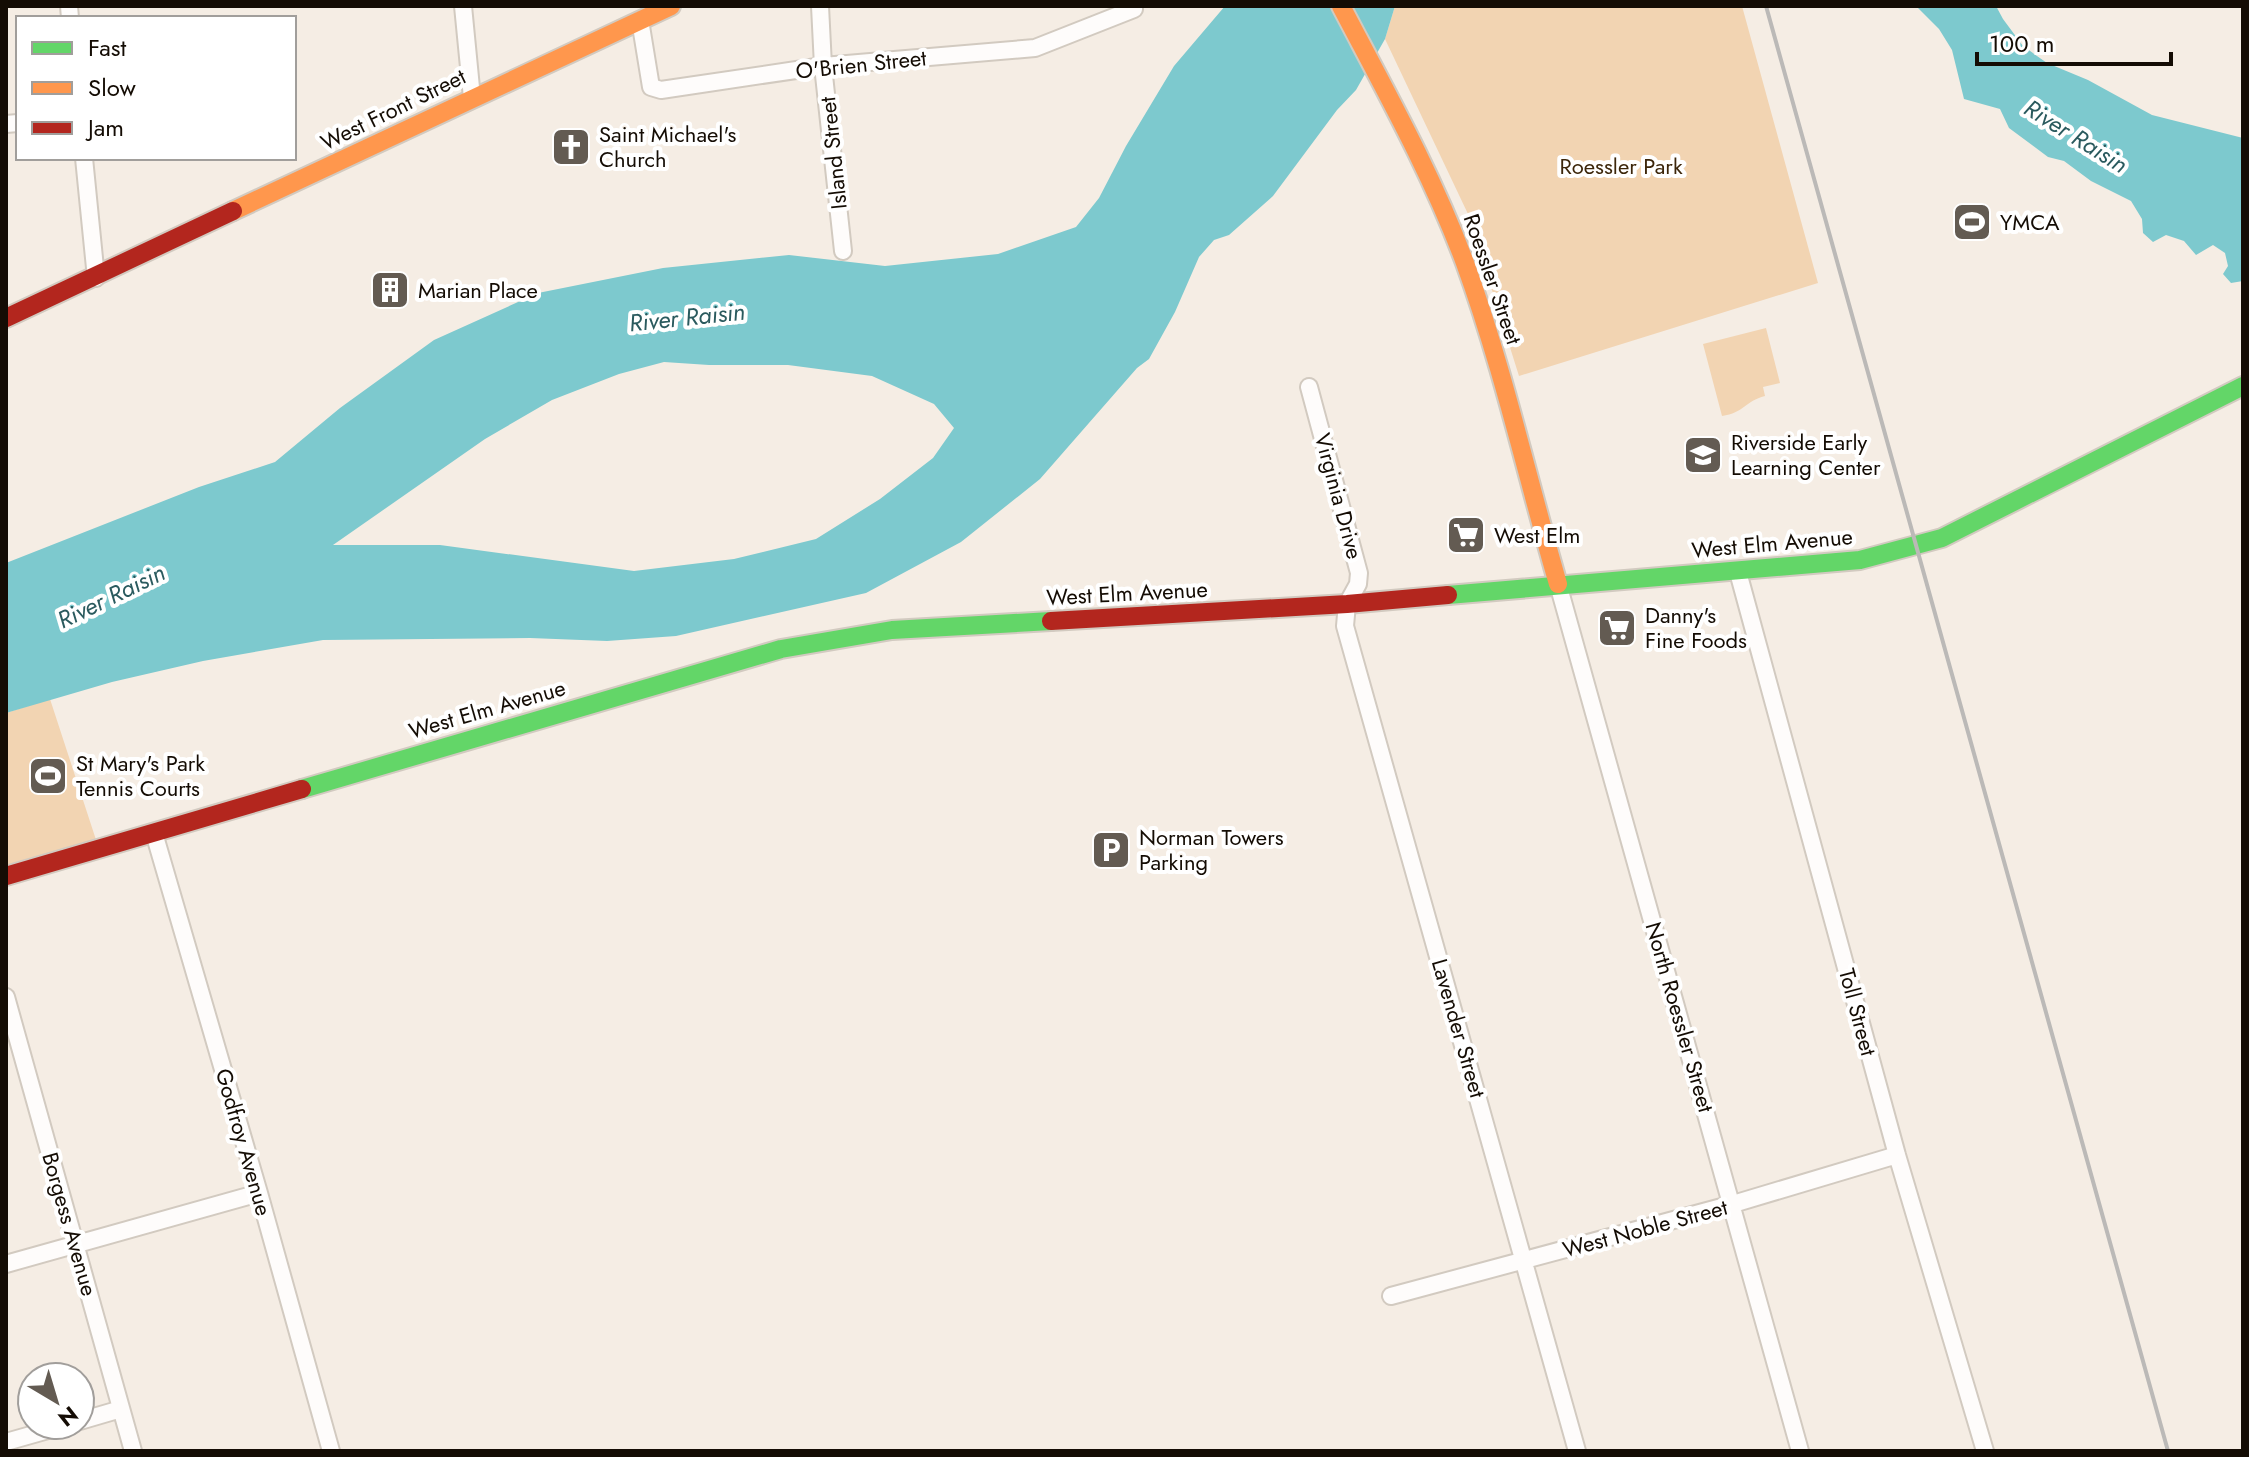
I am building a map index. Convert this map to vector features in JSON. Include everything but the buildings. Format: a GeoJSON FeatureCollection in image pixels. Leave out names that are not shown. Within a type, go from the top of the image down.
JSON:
{"type":"FeatureCollection","features":[{"type":"Feature","properties":{"kind":"street"},"geometry":{"type":"LineString","coordinates":[[463,6],[472,98]]}},
{"type":"Feature","properties":{"kind":"street","name":"West Front Street"},"geometry":{"type":"LineString","coordinates":[[6,318],[671,6]]}},
{"type":"Feature","properties":{"kind":"street","name":"Island Street"},"geometry":{"type":"LineString","coordinates":[[820,6],[823,66],[843,251]]}},
{"type":"Feature","properties":{"kind":"street","name":"Roessler Street"},"geometry":{"type":"LineString","coordinates":[[1341,6],[1447,218],[1487,327],[1558,584]]}},
{"type":"Feature","properties":{"kind":"street","name":"O'Brien Street"},"geometry":{"type":"LineString","coordinates":[[640,20],[651,87],[661,90],[823,66],[1035,48],[1134,9]]}},
{"type":"Feature","properties":{"kind":"street"},"geometry":{"type":"LineString","coordinates":[[84,160],[96,278]]}},
{"type":"Feature","properties":{"kind":"street","name":"West Elm Avenue"},"geometry":{"type":"LineString","coordinates":[[6,876],[781,649],[892,630],[1347,604],[1860,560],[1942,538],[2243,386]]}},
{"type":"Feature","properties":{"kind":"street","name":"Virginia Drive"},"geometry":{"type":"LineString","coordinates":[[1309,387],[1358,562],[1358,584],[1347,604]]}},
{"type":"Feature","properties":{"kind":"street","name":"Toll Street"},"geometry":{"type":"LineString","coordinates":[[1738,572],[1897,1155],[1985,1451]]}},
{"type":"Feature","properties":{"kind":"street","name":"North Roessler Street"},"geometry":{"type":"LineString","coordinates":[[1558,584],[1800,1451]]}},
{"type":"Feature","properties":{"kind":"street","name":"Lavender Street"},"geometry":{"type":"LineString","coordinates":[[1347,604],[1345,626],[1577,1451]]}},
{"type":"Feature","properties":{"kind":"street","name":"Godfroy Avenue"},"geometry":{"type":"LineString","coordinates":[[154,833],[331,1451]]}},
{"type":"Feature","properties":{"kind":"street","name":"Borgess Avenue"},"geometry":{"type":"LineString","coordinates":[[6,997],[133,1451]]}},
{"type":"Feature","properties":{"kind":"street","name":"West Noble Street"},"geometry":{"type":"LineString","coordinates":[[1391,1296],[1733,1204],[1897,1155]]}},
{"type":"Feature","properties":{"kind":"street"},"geometry":{"type":"LineString","coordinates":[[6,1264],[259,1193]]}},
{"type":"Feature","properties":{"kind":"street"},"geometry":{"type":"LineString","coordinates":[[96,1416],[121,1409]]}},
{"type":"Feature","properties":{"kind":"green space","name":"Roessler Park"},"geometry":{"type":"Polygon","coordinates":[[[1395,6],[1742,6],[1818,283],[1519,376],[1468,214],[1385,39],[1395,6]]]}},
{"type":"Feature","properties":{"kind":"green space"},"geometry":{"type":"Polygon","coordinates":[[[1766,328],[1780,383],[1763,387],[1765,396],[1722,416],[1703,344],[1766,328]]]}},
{"type":"Feature","properties":{"kind":"green space"},"geometry":{"type":"Polygon","coordinates":[[[50,699],[99,849],[6,876],[6,713],[50,699]]]}},
{"type":"Feature","properties":{"kind":"water","name":"River Raisin"},"geometry":{"type":"Polygon","coordinates":[[[1225,6],[1395,6],[1385,39],[1356,90],[1337,110],[1273,196],[1229,235],[1214,240],[1199,257],[1175,312],[1149,359],[1137,368],[1040,479],[961,542],[866,593],[676,636],[607,641],[530,638],[323,640],[203,661],[112,682],[6,713],[6,563],[199,487],[275,462],[340,408],[434,340],[538,293],[663,268],[789,255],[885,266],[998,254],[1076,227],[1099,198],[1174,66],[1225,6]],[[664,362],[619,374],[552,400],[485,439],[333,545],[440,545],[634,571],[734,559],[816,539],[880,499],[933,458],[954,428],[934,404],[872,376],[788,365],[664,362]]]}},
{"type":"Feature","properties":{"kind":"water","name":"River Raisin"},"geometry":{"type":"Polygon","coordinates":[[[1916,6],[1996,6],[2023,46],[2047,63],[2088,80],[2152,115],[2243,138],[2243,281],[2231,283],[2223,274],[2228,266],[2225,253],[2213,245],[2196,255],[2184,241],[2166,235],[2153,242],[2143,233],[2142,219],[2131,201],[2091,181],[2064,161],[2048,157],[2009,128],[2000,109],[1964,99],[1952,50],[1939,29],[1916,6]]]}},
{"type":"Feature","properties":{"kind":"railway"},"geometry":{"type":"LineString","coordinates":[[1766,6],[2168,1451]]}},
{"type":"Feature","properties":{"kind":"traffic: fast"},"geometry":{"type":"LineString","coordinates":[[1448,595],[1860,560],[1942,538],[2243,386]]}},
{"type":"Feature","properties":{"kind":"traffic: fast"},"geometry":{"type":"LineString","coordinates":[[302,789],[781,649],[892,630],[1051,621]]}},
{"type":"Feature","properties":{"kind":"traffic: slow"},"geometry":{"type":"LineString","coordinates":[[233,211],[671,6]]}},
{"type":"Feature","properties":{"kind":"traffic: slow"},"geometry":{"type":"LineString","coordinates":[[1341,6],[1423,165],[1465,263],[1503,382],[1558,584]]}},
{"type":"Feature","properties":{"kind":"traffic: jam"},"geometry":{"type":"LineString","coordinates":[[6,318],[233,211]]}},
{"type":"Feature","properties":{"kind":"traffic: jam"},"geometry":{"type":"LineString","coordinates":[[1051,621],[1448,595]]}},
{"type":"Feature","properties":{"kind":"traffic: jam"},"geometry":{"type":"LineString","coordinates":[[6,876],[302,789]]}},
{"type":"Feature","properties":{"kind":"place","name":"Saint Michael's Church"},"geometry":{"type":"Point","coordinates":[571,147]}},
{"type":"Feature","properties":{"kind":"place","name":"YMCA"},"geometry":{"type":"Point","coordinates":[1972,222]}},
{"type":"Feature","properties":{"kind":"place","name":"Marian Place"},"geometry":{"type":"Point","coordinates":[390,290]}},
{"type":"Feature","properties":{"kind":"place","name":"Riverside Early Learning Center"},"geometry":{"type":"Point","coordinates":[1703,455]}},
{"type":"Feature","properties":{"kind":"place","name":"West Elm"},"geometry":{"type":"Point","coordinates":[1466,535]}},
{"type":"Feature","properties":{"kind":"place","name":"Danny's Fine Foods"},"geometry":{"type":"Point","coordinates":[1617,628]}},
{"type":"Feature","properties":{"kind":"place","name":"St Mary's Park Tennis Courts"},"geometry":{"type":"Point","coordinates":[48,776]}},
{"type":"Feature","properties":{"kind":"place","name":"Norman Towers Parking"},"geometry":{"type":"Point","coordinates":[1111,850]}}]}
